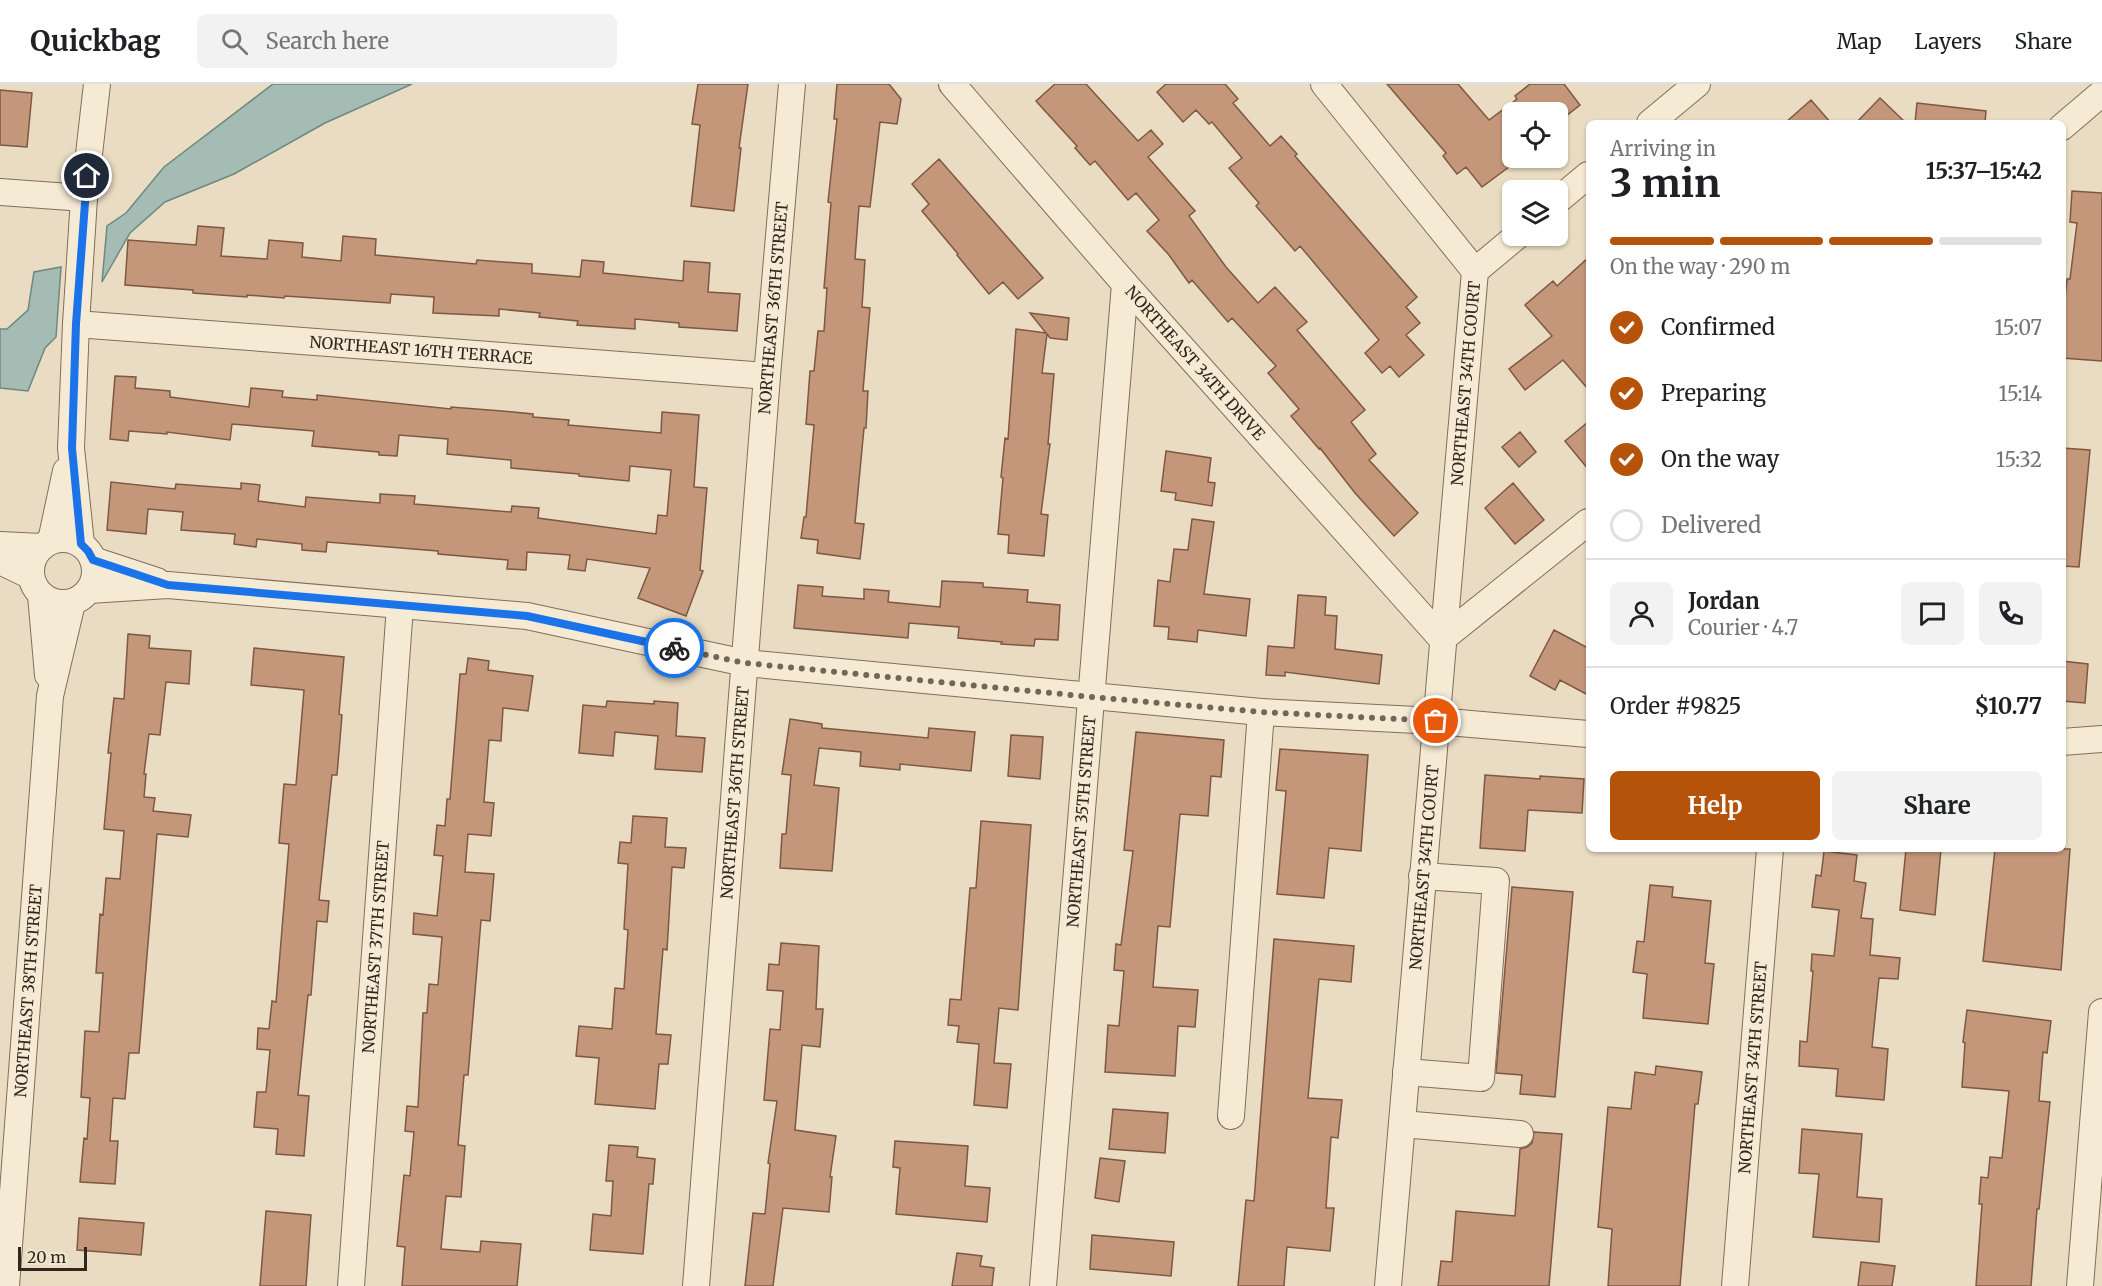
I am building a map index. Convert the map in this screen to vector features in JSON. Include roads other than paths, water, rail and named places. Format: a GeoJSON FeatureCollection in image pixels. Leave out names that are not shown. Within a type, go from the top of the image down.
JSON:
{"type":"FeatureCollection","features":[{"type":"Feature","properties":{"kind":"street"},"geometry":{"type":"LineString","coordinates":[[80,597],[94,581],[95,570],[87,552],[72,448],[76,324],[84,198],[97,84]]}},
{"type":"Feature","properties":{"kind":"street","name":"NORTHEAST 36TH STREET"},"geometry":{"type":"LineString","coordinates":[[696,1286],[792,84]]}},
{"type":"Feature","properties":{"kind":"street","name":"NORTHEAST 34TH DRIVE"},"geometry":{"type":"LineString","coordinates":[[952,84],[1125,284],[1442,639]]}},
{"type":"Feature","properties":{"kind":"street"},"geometry":{"type":"LineString","coordinates":[[1324,84],[1475,271],[1504,246]]}},
{"type":"Feature","properties":{"kind":"street"},"geometry":{"type":"LineString","coordinates":[[1654,120],[1697,84]]}},
{"type":"Feature","properties":{"kind":"street"},"geometry":{"type":"LineString","coordinates":[[2066,124],[2102,93]]}},
{"type":"Feature","properties":{"kind":"street"},"geometry":{"type":"LineString","coordinates":[[1568,192],[1586,177]]}},
{"type":"Feature","properties":{"kind":"street"},"geometry":{"type":"LineString","coordinates":[[0,192],[84,198]]}},
{"type":"Feature","properties":{"kind":"street","name":"NORTHEAST 34TH COURT"},"geometry":{"type":"LineString","coordinates":[[1388,1286],[1475,271]]}},
{"type":"Feature","properties":{"kind":"street","name":"NORTHEAST 35TH STREET"},"geometry":{"type":"LineString","coordinates":[[1043,1286],[1125,284]]}},
{"type":"Feature","properties":{"kind":"street","name":"NORTHEAST 16TH TERRACE"},"geometry":{"type":"LineString","coordinates":[[76,324],[767,376]]}},
{"type":"Feature","properties":{"kind":"street"},"geometry":{"type":"LineString","coordinates":[[36,586],[31,565],[35,555],[46,544],[72,448]]}},
{"type":"Feature","properties":{"kind":"street"},"geometry":{"type":"LineString","coordinates":[[1442,639],[1586,524]]}},
{"type":"Feature","properties":{"kind":"street"},"geometry":{"type":"LineString","coordinates":[[0,545],[46,544],[61,539],[71,540],[87,552],[168,585]]}},
{"type":"Feature","properties":{"kind":"street"},"geometry":{"type":"LineString","coordinates":[[0,561],[36,586],[50,601],[61,604],[80,597],[168,585],[527,616],[745,663],[1261,712],[1436,721],[1586,734]]}},
{"type":"Feature","properties":{"kind":"street","name":"NORTHEAST 38TH STREET"},"geometry":{"type":"LineString","coordinates":[[6,1286],[50,696],[36,586]]}},
{"type":"Feature","properties":{"kind":"street","name":"NORTHEAST 38TH STREET"},"geometry":{"type":"LineString","coordinates":[[50,696],[80,597]]}},
{"type":"Feature","properties":{"kind":"street","name":"NORTHEAST 37TH STREET"},"geometry":{"type":"LineString","coordinates":[[351,1286],[400,606]]}},
{"type":"Feature","properties":{"kind":"street"},"geometry":{"type":"LineString","coordinates":[[1231,1116],[1261,712]]}},
{"type":"Feature","properties":{"kind":"street"},"geometry":{"type":"LineString","coordinates":[[2066,742],[2102,739]]}},
{"type":"Feature","properties":{"kind":"street","name":"NORTHEAST 34TH STREET"},"geometry":{"type":"LineString","coordinates":[[1735,1286],[1770,852]]}},
{"type":"Feature","properties":{"kind":"street"},"geometry":{"type":"LineString","coordinates":[[1406,1072],[1481,1078],[1496,881],[1422,876]]}},
{"type":"Feature","properties":{"kind":"street"},"geometry":{"type":"LineString","coordinates":[[2080,1286],[2102,1012]]}},
{"type":"Feature","properties":{"kind":"street"},"geometry":{"type":"LineString","coordinates":[[1402,1124],[1520,1134]]}},
{"type":"Feature","properties":{"kind":"water"},"geometry":{"type":"Polygon","coordinates":[[[273,84],[412,84],[325,123],[234,174],[165,202],[130,233],[102,282],[107,226],[126,213],[164,167],[273,84]]]}},
{"type":"Feature","properties":{"kind":"water"},"geometry":{"type":"Polygon","coordinates":[[[61,267],[56,337],[45,348],[28,391],[0,388],[0,329],[7,329],[28,310],[34,272],[61,267]]]}}]}
